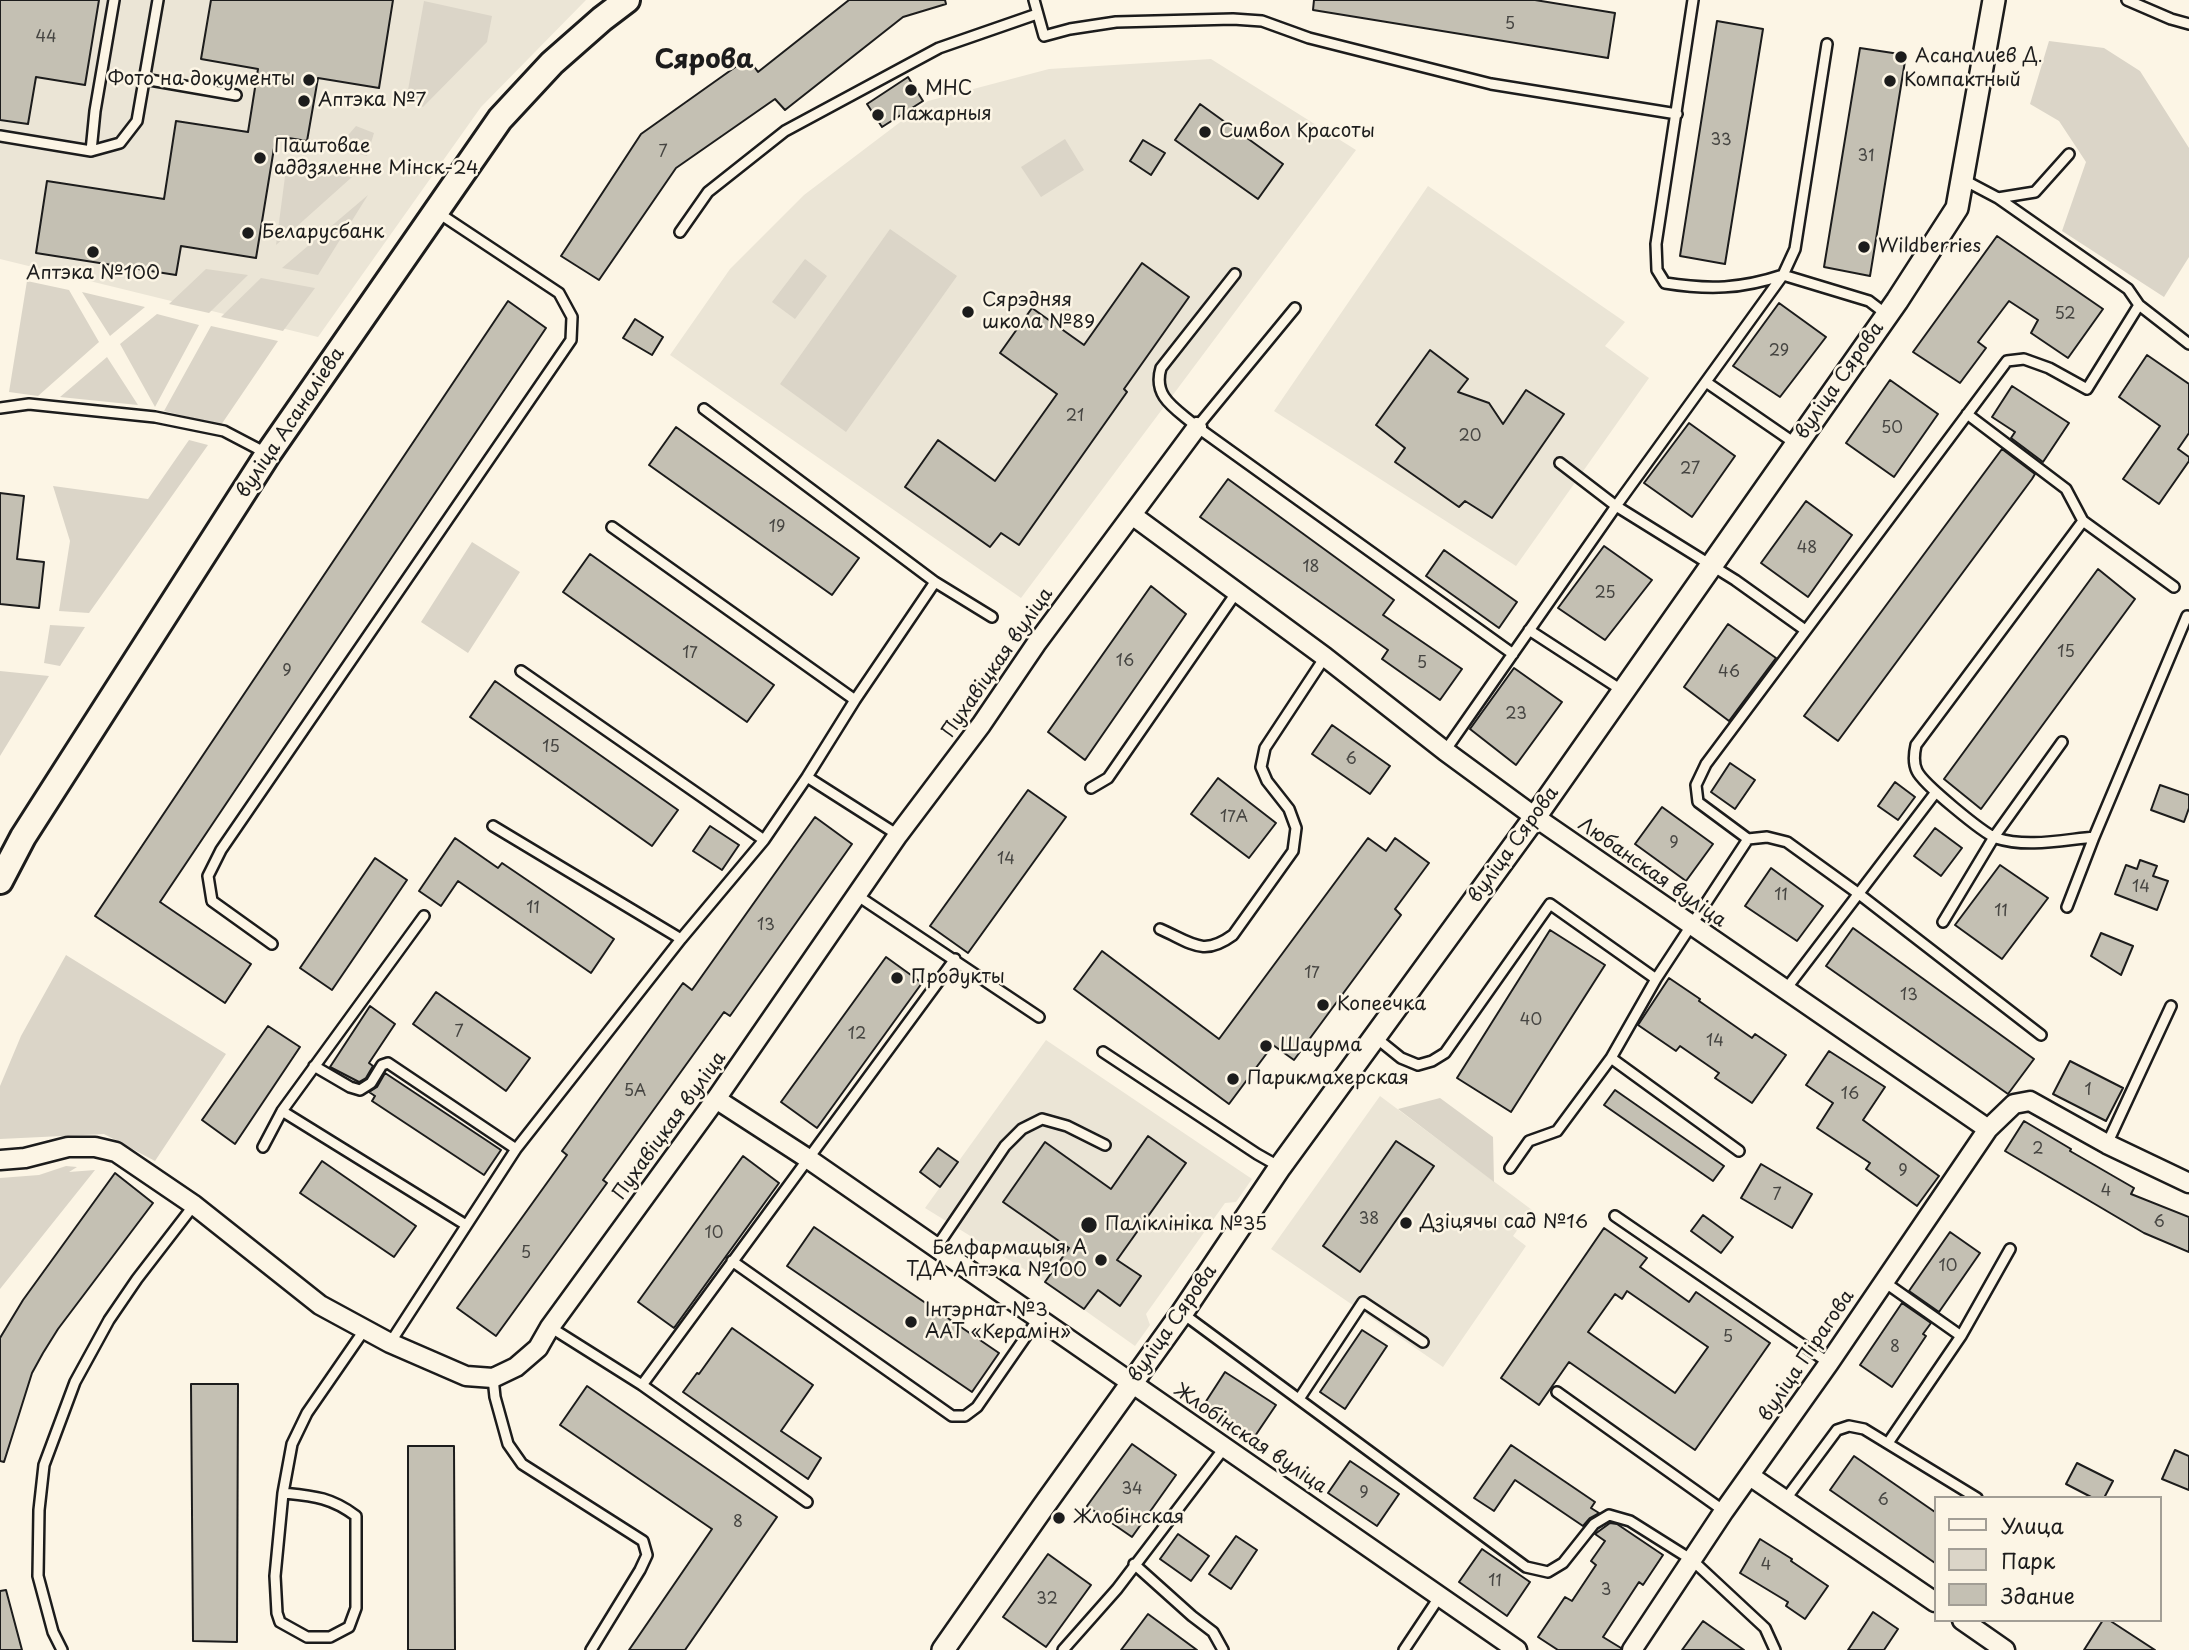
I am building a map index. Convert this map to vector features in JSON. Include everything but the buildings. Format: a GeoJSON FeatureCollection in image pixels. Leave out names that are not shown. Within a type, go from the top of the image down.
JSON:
{"type":"FeatureCollection","features":[{"type":"Feature","properties":{"kind":"main road","name":"вуліца Асаналіева"},"geometry":{"type":"LineString","coordinates":[[0,881],[23,836],[268,454],[500,119],[552,64],[626,0]]}},
{"type":"Feature","properties":{"kind":"street","name":"вуліца Сярова"},"geometry":{"type":"LineString","coordinates":[[943,1650],[1042,1507],[1132,1384],[1280,1167],[1535,817],[1887,315],[1957,208],[1994,0]]}},
{"type":"Feature","properties":{"kind":"street","name":"Пухавіцкая вуліца"},"geometry":{"type":"LineString","coordinates":[[493,1378],[516,1367],[537,1348],[716,1099],[898,835],[981,725],[1035,644],[1197,427]]}},
{"type":"Feature","properties":{"kind":"street","name":"Любанская вуліца"},"geometry":{"type":"LineString","coordinates":[[1132,515],[1325,657],[1535,817],[1988,1129]]}},
{"type":"Feature","properties":{"kind":"street","name":"Жлобінская вуліца"},"geometry":{"type":"LineString","coordinates":[[716,1099],[807,1158],[1517,1650]]}},
{"type":"Feature","properties":{"kind":"street","name":"вуліца Пірагова"},"geometry":{"type":"LineString","coordinates":[[1632,1650],[1724,1511],[1829,1363],[1988,1129],[2014,1104],[2030,1101],[2107,1144]]}},
{"type":"Feature","properties":{"kind":"street"},"geometry":{"type":"LineString","coordinates":[[2107,1144],[2189,1183]]}},
{"type":"Feature","properties":{"kind":"street"},"geometry":{"type":"LineString","coordinates":[[0,1160],[25,1158],[68,1147],[95,1147],[116,1152],[194,1205],[320,1305],[390,1343],[466,1376],[493,1378]]}},
{"type":"Feature","properties":{"kind":"street"},"geometry":{"type":"LineString","coordinates":[[1750,1476],[1934,1601]]}},
{"type":"Feature","properties":{"kind":"street"},"geometry":{"type":"LineString","coordinates":[[1966,1622],[1983,1630],[2005,1650]]}},
{"type":"Feature","properties":{"kind":"lane"},"geometry":{"type":"LineString","coordinates":[[91,151],[114,0]]}},
{"type":"Feature","properties":{"kind":"lane"},"geometry":{"type":"LineString","coordinates":[[0,136],[91,151],[120,143],[137,121],[158,0]]}},
{"type":"Feature","properties":{"kind":"lane"},"geometry":{"type":"LineString","coordinates":[[1034,0],[1044,36],[1116,22],[1233,19],[1262,21],[1309,38],[1491,84],[1677,114]]}},
{"type":"Feature","properties":{"kind":"lane"},"geometry":{"type":"LineString","coordinates":[[1693,0],[1656,244],[1657,270],[1665,283],[1692,287],[1737,287],[1783,275],[1869,301],[1887,315]]}},
{"type":"Feature","properties":{"kind":"lane"},"geometry":{"type":"LineString","coordinates":[[2127,0],[2171,19],[2189,23]]}},
{"type":"Feature","properties":{"kind":"lane"},"geometry":{"type":"LineString","coordinates":[[680,232],[708,192],[785,131],[939,48],[1037,14]]}},
{"type":"Feature","properties":{"kind":"lane"},"geometry":{"type":"LineString","coordinates":[[1445,751],[1616,506],[1783,275],[1795,249],[1828,44]]}},
{"type":"Feature","properties":{"kind":"lane"},"geometry":{"type":"LineString","coordinates":[[144,79],[236,95]]}},
{"type":"Feature","properties":{"kind":"lane"},"geometry":{"type":"LineString","coordinates":[[1998,198],[2035,192],[2069,154]]}},
{"type":"Feature","properties":{"kind":"lane"},"geometry":{"type":"LineString","coordinates":[[1962,179],[1998,198],[2128,289],[2139,305],[2189,344]]}},
{"type":"Feature","properties":{"kind":"lane"},"geometry":{"type":"LineString","coordinates":[[271,944],[212,901],[208,876],[216,859],[571,340],[572,317],[559,293],[436,211]]}},
{"type":"Feature","properties":{"kind":"lane"},"geometry":{"type":"LineString","coordinates":[[1235,274],[1161,368],[1158,380],[1160,393],[1197,427],[1513,654]]}},
{"type":"Feature","properties":{"kind":"lane"},"geometry":{"type":"LineString","coordinates":[[2040,1035],[1859,894],[1787,842],[1767,836],[1748,839],[1698,802],[1696,785],[1706,764],[2007,360],[2024,359],[2049,368],[2087,388],[2139,305]]}},
{"type":"Feature","properties":{"kind":"lane"},"geometry":{"type":"LineString","coordinates":[[1197,427],[1295,308]]}},
{"type":"Feature","properties":{"kind":"lane"},"geometry":{"type":"LineString","coordinates":[[1706,382],[1796,444]]}},
{"type":"Feature","properties":{"kind":"lane"},"geometry":{"type":"LineString","coordinates":[[0,408],[29,404],[155,416],[175,426],[224,431],[268,454]]}},
{"type":"Feature","properties":{"kind":"lane"},"geometry":{"type":"LineString","coordinates":[[704,409],[934,582],[992,617]]}},
{"type":"Feature","properties":{"kind":"lane"},"geometry":{"type":"LineString","coordinates":[[1967,414],[2066,489],[2083,521],[2174,587]]}},
{"type":"Feature","properties":{"kind":"lane"},"geometry":{"type":"LineString","coordinates":[[1560,463],[1616,506],[1711,565],[1805,630]]}},
{"type":"Feature","properties":{"kind":"lane"},"geometry":{"type":"LineString","coordinates":[[2083,521],[1916,745],[1913,756],[1916,771],[1927,785],[1994,837],[2029,843],[2094,836]]}},
{"type":"Feature","properties":{"kind":"lane"},"geometry":{"type":"LineString","coordinates":[[612,527],[855,700]]}},
{"type":"Feature","properties":{"kind":"lane"},"geometry":{"type":"LineString","coordinates":[[390,1343],[516,1149],[681,939],[764,840],[934,582]]}},
{"type":"Feature","properties":{"kind":"lane"},"geometry":{"type":"LineString","coordinates":[[1091,788],[1108,778],[1236,593]]}},
{"type":"Feature","properties":{"kind":"lane"},"geometry":{"type":"LineString","coordinates":[[2067,906],[2187,616]]}},
{"type":"Feature","properties":{"kind":"lane"},"geometry":{"type":"LineString","coordinates":[[1529,630],[1623,691]]}},
{"type":"Feature","properties":{"kind":"lane"},"geometry":{"type":"LineString","coordinates":[[1160,929],[1205,948],[1221,944],[1233,935],[1293,851],[1296,828],[1289,809],[1267,781],[1261,767],[1265,748],[1325,657]]}},
{"type":"Feature","properties":{"kind":"lane"},"geometry":{"type":"LineString","coordinates":[[521,671],[764,840]]}},
{"type":"Feature","properties":{"kind":"lane"},"geometry":{"type":"LineString","coordinates":[[1943,922],[1994,837],[2062,742]]}},
{"type":"Feature","properties":{"kind":"lane"},"geometry":{"type":"LineString","coordinates":[[807,777],[898,835]]}},
{"type":"Feature","properties":{"kind":"lane"},"geometry":{"type":"LineString","coordinates":[[1786,989],[1936,792]]}},
{"type":"Feature","properties":{"kind":"lane"},"geometry":{"type":"LineString","coordinates":[[493,825],[681,939]]}},
{"type":"Feature","properties":{"kind":"lane"},"geometry":{"type":"LineString","coordinates":[[1510,1168],[1529,1141],[1557,1131],[1611,1058],[1656,979],[1748,839]]}},
{"type":"Feature","properties":{"kind":"lane"},"geometry":{"type":"LineString","coordinates":[[858,896],[1039,1017]]}},
{"type":"Feature","properties":{"kind":"lane"},"geometry":{"type":"LineString","coordinates":[[1375,1037],[1401,1058],[1418,1065],[1445,1053],[1550,904],[1656,979]]}},
{"type":"Feature","properties":{"kind":"lane"},"geometry":{"type":"LineString","coordinates":[[263,1147],[282,1111],[424,916]]}},
{"type":"Feature","properties":{"kind":"lane"},"geometry":{"type":"LineString","coordinates":[[642,1385],[955,959]]}},
{"type":"Feature","properties":{"kind":"lane"},"geometry":{"type":"LineString","coordinates":[[2107,1144],[2171,1006]]}},
{"type":"Feature","properties":{"kind":"lane"},"geometry":{"type":"LineString","coordinates":[[1103,1052],[1280,1167]]}},
{"type":"Feature","properties":{"kind":"lane"},"geometry":{"type":"LineString","coordinates":[[1611,1058],[1739,1151]]}},
{"type":"Feature","properties":{"kind":"lane"},"geometry":{"type":"LineString","coordinates":[[314,1066],[360,1090],[371,1083],[382,1065],[388,1063],[516,1149]]}},
{"type":"Feature","properties":{"kind":"lane"},"geometry":{"type":"LineString","coordinates":[[282,1111],[466,1225]]}},
{"type":"Feature","properties":{"kind":"lane"},"geometry":{"type":"LineString","coordinates":[[936,1248],[1005,1146],[1023,1129],[1042,1119],[1067,1126],[1105,1145]]}},
{"type":"Feature","properties":{"kind":"lane"},"geometry":{"type":"LineString","coordinates":[[62,1650],[52,1632],[38,1576],[39,1510],[44,1465],[75,1382],[109,1320],[194,1205]]}},
{"type":"Feature","properties":{"kind":"lane"},"geometry":{"type":"LineString","coordinates":[[1615,1216],[1829,1363]]}},
{"type":"Feature","properties":{"kind":"lane"},"geometry":{"type":"LineString","coordinates":[[1888,1443],[1961,1336],[2010,1249]]}},
{"type":"Feature","properties":{"kind":"lane"},"geometry":{"type":"LineString","coordinates":[[732,1261],[952,1416],[965,1416],[977,1407],[1038,1319]]}},
{"type":"Feature","properties":{"kind":"lane"},"geometry":{"type":"LineString","coordinates":[[1883,1281],[1961,1336]]}},
{"type":"Feature","properties":{"kind":"lane"},"geometry":{"type":"LineString","coordinates":[[1299,1399],[1363,1302],[1423,1342]]}},
{"type":"Feature","properties":{"kind":"lane"},"geometry":{"type":"LineString","coordinates":[[1182,1312],[1526,1567],[1548,1572],[1563,1563],[1594,1524],[1609,1515],[1630,1521],[1692,1560],[1765,1628],[1774,1650]]}},
{"type":"Feature","properties":{"kind":"lane"},"geometry":{"type":"LineString","coordinates":[[550,1327],[642,1385],[807,1502]]}},
{"type":"Feature","properties":{"kind":"lane"},"geometry":{"type":"LineString","coordinates":[[284,1493],[320,1497],[342,1506],[356,1516],[356,1608],[349,1627],[331,1637],[307,1637],[279,1622],[275,1576],[284,1493],[292,1444],[307,1413],[365,1329]]}},
{"type":"Feature","properties":{"kind":"lane"},"geometry":{"type":"LineString","coordinates":[[493,1378],[495,1397],[508,1444],[523,1464],[643,1541],[647,1555],[640,1570],[591,1650]]}},
{"type":"Feature","properties":{"kind":"lane"},"geometry":{"type":"LineString","coordinates":[[1557,1392],[1724,1511]]}},
{"type":"Feature","properties":{"kind":"lane"},"geometry":{"type":"LineString","coordinates":[[1785,1500],[1837,1430],[1849,1426],[1864,1429],[1975,1496]]}},
{"type":"Feature","properties":{"kind":"lane"},"geometry":{"type":"LineString","coordinates":[[1063,1650],[1116,1589],[1225,1447]]}},
{"type":"Feature","properties":{"kind":"lane"},"geometry":{"type":"LineString","coordinates":[[1134,1564],[1213,1632],[1223,1650]]}},
{"type":"Feature","properties":{"kind":"lane"},"geometry":{"type":"LineString","coordinates":[[1404,1650],[1440,1596]]}},
{"type":"Feature","properties":{"kind":"shaded area"},"geometry":{"type":"Polygon","coordinates":[[[0,0],[586,0],[481,107],[318,337],[0,259],[0,0]]]}},
{"type":"Feature","properties":{"kind":"shaded area","name":"Сярэдняя школа №89"},"geometry":{"type":"Polygon","coordinates":[[[1211,59],[1356,150],[1021,598],[670,355],[730,269],[804,195],[928,101],[1049,69],[1211,59]]]}},
{"type":"Feature","properties":{"kind":"shaded area"},"geometry":{"type":"Polygon","coordinates":[[[1428,186],[1625,322],[1605,346],[1649,378],[1516,566],[1274,411],[1428,186]]]}},
{"type":"Feature","properties":{"kind":"shaded area"},"geometry":{"type":"Polygon","coordinates":[[[1046,1040],[1252,1179],[1236,1202],[1225,1203],[1146,1314],[1150,1325],[1135,1346],[1045,1282],[925,1208],[1046,1040]]]}},
{"type":"Feature","properties":{"kind":"shaded area","name":"Дзіцячы сад №16"},"geometry":{"type":"Polygon","coordinates":[[[1380,1096],[1532,1210],[1513,1236],[1526,1246],[1443,1367],[1271,1249],[1380,1096]]]}},
{"type":"Feature","properties":{"kind":"green space"},"geometry":{"type":"Polygon","coordinates":[[[424,1],[492,16],[487,42],[423,107],[406,101],[424,1]]]}},
{"type":"Feature","properties":{"kind":"green space"},"geometry":{"type":"Polygon","coordinates":[[[2049,41],[2104,48],[2140,71],[2189,148],[2189,257],[2164,297],[2062,231],[2086,162],[2059,121],[2030,104],[2049,41]]]}},
{"type":"Feature","properties":{"kind":"green space"},"geometry":{"type":"Polygon","coordinates":[[[356,126],[374,133],[367,156],[337,148],[356,126]]]}},
{"type":"Feature","properties":{"kind":"green space"},"geometry":{"type":"Polygon","coordinates":[[[1065,139],[1084,170],[1041,197],[1021,167],[1065,139]]]}},
{"type":"Feature","properties":{"kind":"green space"},"geometry":{"type":"Polygon","coordinates":[[[286,169],[352,177],[276,245],[286,169]]]}},
{"type":"Feature","properties":{"kind":"green space"},"geometry":{"type":"Polygon","coordinates":[[[368,195],[318,275],[282,268],[368,195]]]}},
{"type":"Feature","properties":{"kind":"green space"},"geometry":{"type":"Polygon","coordinates":[[[890,229],[957,276],[846,432],[780,384],[890,229]]]}},
{"type":"Feature","properties":{"kind":"green space"},"geometry":{"type":"Polygon","coordinates":[[[805,259],[827,276],[795,319],[772,302],[805,259]]]}},
{"type":"Feature","properties":{"kind":"green space"},"geometry":{"type":"Polygon","coordinates":[[[206,269],[248,275],[209,313],[169,304],[206,269]]]}},
{"type":"Feature","properties":{"kind":"green space"},"geometry":{"type":"Polygon","coordinates":[[[261,278],[315,288],[283,331],[221,317],[261,278]]]}},
{"type":"Feature","properties":{"kind":"green space"},"geometry":{"type":"Polygon","coordinates":[[[27,281],[69,290],[99,342],[38,396],[9,392],[27,281]]]}},
{"type":"Feature","properties":{"kind":"green space"},"geometry":{"type":"Polygon","coordinates":[[[82,292],[145,307],[110,336],[82,292]]]}},
{"type":"Feature","properties":{"kind":"green space"},"geometry":{"type":"Polygon","coordinates":[[[157,314],[199,325],[155,407],[120,344],[157,314]]]}},
{"type":"Feature","properties":{"kind":"green space"},"geometry":{"type":"Polygon","coordinates":[[[211,326],[278,341],[221,425],[164,411],[211,326]]]}},
{"type":"Feature","properties":{"kind":"green space"},"geometry":{"type":"Polygon","coordinates":[[[107,357],[138,405],[60,397],[107,357]]]}},
{"type":"Feature","properties":{"kind":"green space"},"geometry":{"type":"Polygon","coordinates":[[[189,440],[208,445],[89,613],[59,611],[70,541],[53,486],[148,499],[189,440]]]}},
{"type":"Feature","properties":{"kind":"green space"},"geometry":{"type":"Polygon","coordinates":[[[472,542],[520,572],[468,653],[421,622],[472,542]]]}},
{"type":"Feature","properties":{"kind":"green space"},"geometry":{"type":"Polygon","coordinates":[[[50,625],[85,627],[60,666],[44,663],[50,625]]]}},
{"type":"Feature","properties":{"kind":"green space"},"geometry":{"type":"Polygon","coordinates":[[[0,671],[49,676],[0,756],[0,671]]]}},
{"type":"Feature","properties":{"kind":"green space"},"geometry":{"type":"Polygon","coordinates":[[[66,955],[226,1054],[155,1161],[104,1134],[0,1139],[0,1086],[21,1036],[66,955]]]}},
{"type":"Feature","properties":{"kind":"green space"},"geometry":{"type":"Polygon","coordinates":[[[1440,1098],[1493,1137],[1494,1182],[1398,1109],[1440,1098]]]}},
{"type":"Feature","properties":{"kind":"green space"},"geometry":{"type":"Polygon","coordinates":[[[66,1166],[77,1167],[69,1172],[95,1170],[0,1289],[0,1178],[39,1175],[66,1166]]]}},
{"type":"Feature","properties":{"kind":"place","name":"Асаналиев Д."},"geometry":{"type":"Point","coordinates":[1901,57]}},
{"type":"Feature","properties":{"kind":"place","name":"Фото на документы"},"geometry":{"type":"Point","coordinates":[309,80]}},
{"type":"Feature","properties":{"kind":"place","name":"Компактный"},"geometry":{"type":"Point","coordinates":[1890,81]}},
{"type":"Feature","properties":{"kind":"place","name":"МНС"},"geometry":{"type":"Point","coordinates":[911,90]}},
{"type":"Feature","properties":{"kind":"place","name":"Аптэка №7"},"geometry":{"type":"Point","coordinates":[304,101]}},
{"type":"Feature","properties":{"kind":"place","name":"Пажарныя"},"geometry":{"type":"Point","coordinates":[878,115]}},
{"type":"Feature","properties":{"kind":"place","name":"Символ Красоты"},"geometry":{"type":"Point","coordinates":[1205,132]}},
{"type":"Feature","properties":{"kind":"place","name":"Паштовае аддзяленне Мінск-24"},"geometry":{"type":"Point","coordinates":[260,158]}},
{"type":"Feature","properties":{"kind":"place","name":"Беларусбанк"},"geometry":{"type":"Point","coordinates":[248,233]}},
{"type":"Feature","properties":{"kind":"place","name":"Wildberries"},"geometry":{"type":"Point","coordinates":[1864,247]}},
{"type":"Feature","properties":{"kind":"place","name":"Аптэка №100"},"geometry":{"type":"Point","coordinates":[93,252]}},
{"type":"Feature","properties":{"kind":"place","name":"Сярэдняя школа №89"},"geometry":{"type":"Point","coordinates":[968,312]}},
{"type":"Feature","properties":{"kind":"place","name":"Продукты"},"geometry":{"type":"Point","coordinates":[897,978]}},
{"type":"Feature","properties":{"kind":"place","name":"Копеечка"},"geometry":{"type":"Point","coordinates":[1323,1005]}},
{"type":"Feature","properties":{"kind":"place","name":"Шаурма"},"geometry":{"type":"Point","coordinates":[1266,1046]}},
{"type":"Feature","properties":{"kind":"place","name":"Парикмахерская"},"geometry":{"type":"Point","coordinates":[1233,1079]}},
{"type":"Feature","properties":{"kind":"place","name":"Дзіцячы сад №16"},"geometry":{"type":"Point","coordinates":[1406,1223]}},
{"type":"Feature","properties":{"kind":"place","name":"Паліклініка №35"},"geometry":{"type":"Point","coordinates":[1089,1225]}},
{"type":"Feature","properties":{"kind":"place","name":"Белфармацыя А ТДА Аптэка №100"},"geometry":{"type":"Point","coordinates":[1101,1260]}},
{"type":"Feature","properties":{"kind":"place","name":"Інтэрнат №3 ААТ «Керамін»"},"geometry":{"type":"Point","coordinates":[911,1322]}},
{"type":"Feature","properties":{"kind":"place","name":"Жлобінская"},"geometry":{"type":"Point","coordinates":[1059,1518]}},
{"type":"Feature","properties":{"kind":"district","name":"Сярова"},"geometry":{"type":"Point","coordinates":[704,61]}}]}
